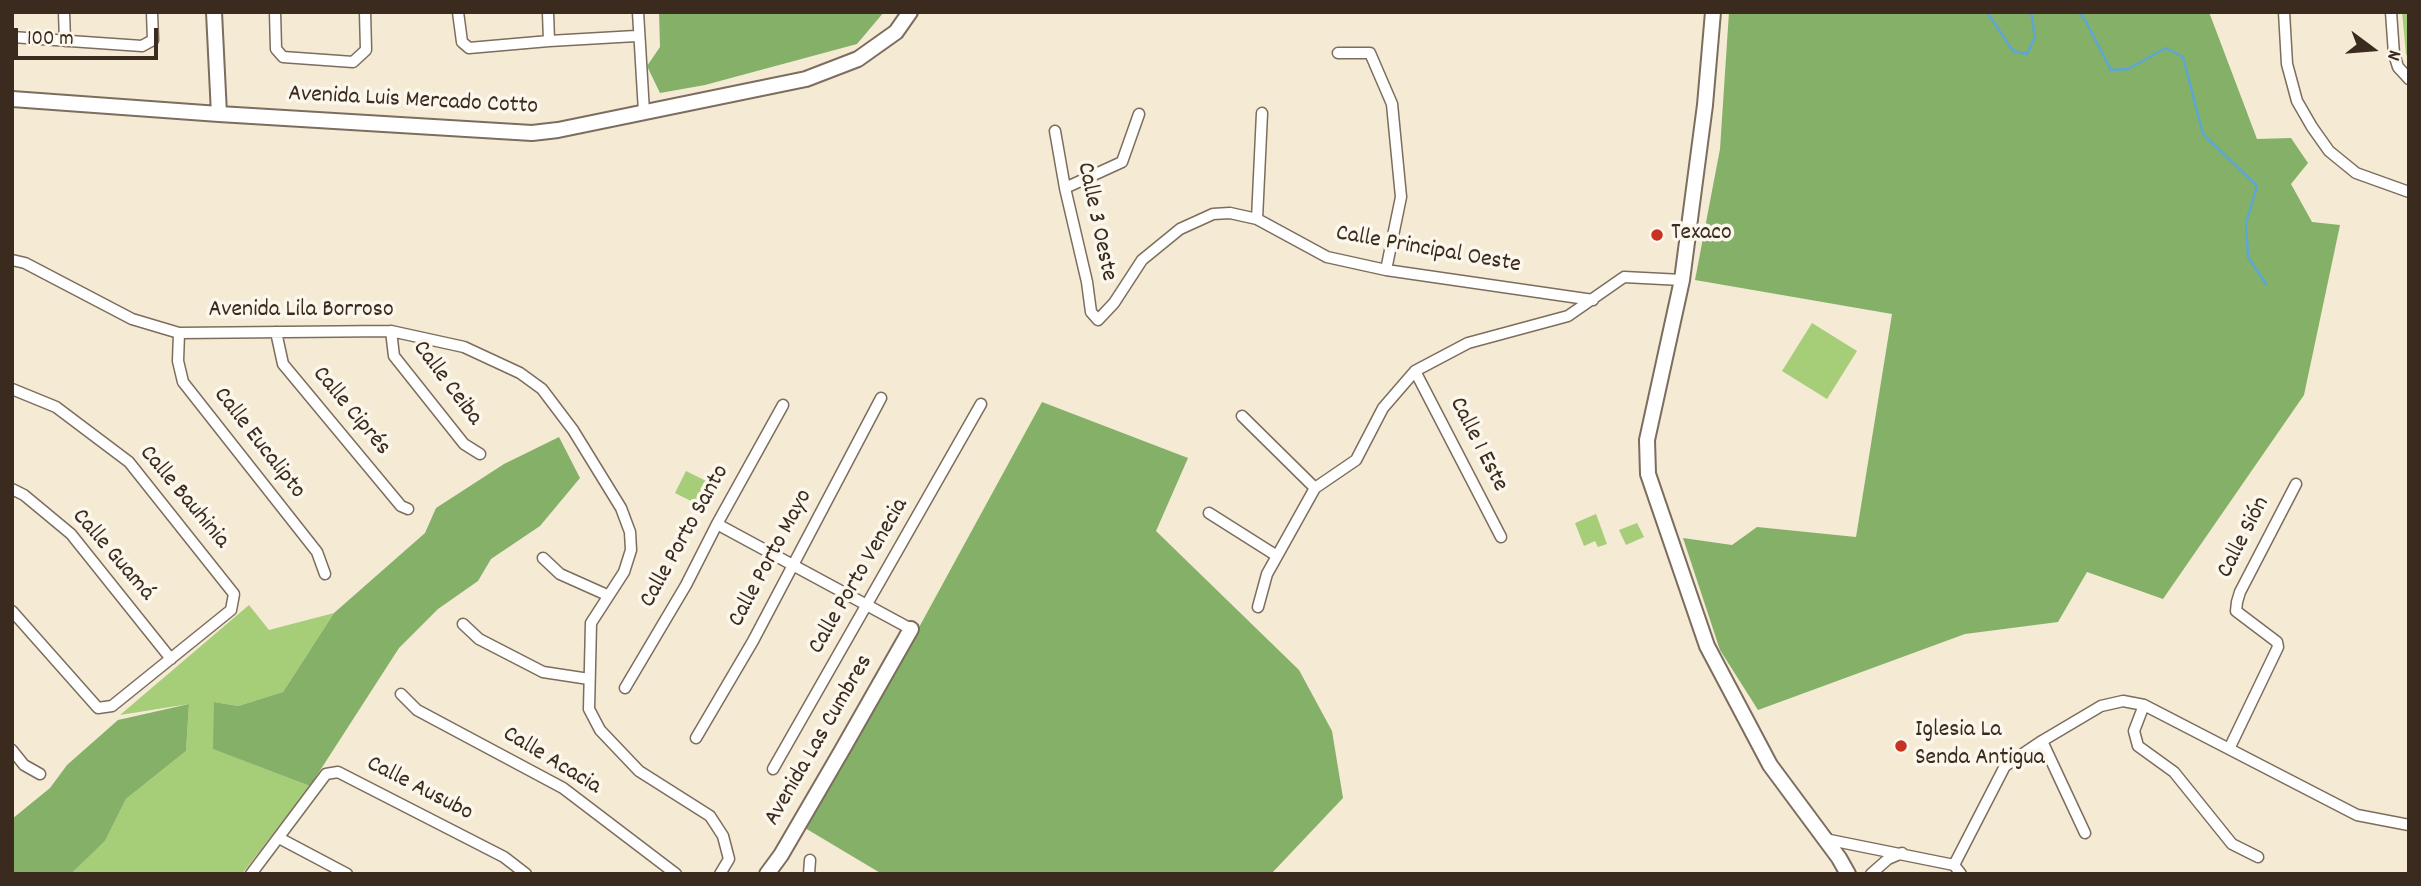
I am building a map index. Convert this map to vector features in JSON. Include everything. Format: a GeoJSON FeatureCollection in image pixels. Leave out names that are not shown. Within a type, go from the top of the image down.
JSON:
{"type":"FeatureCollection","features":[{"type":"Feature","properties":{"kind":"street"},"geometry":{"type":"LineString","coordinates":[[64,12],[65,41]]}},
{"type":"Feature","properties":{"kind":"street"},"geometry":{"type":"LineString","coordinates":[[12,37],[142,46],[153,40],[152,12]]}},
{"type":"Feature","properties":{"kind":"street"},"geometry":{"type":"LineString","coordinates":[[214,12],[219,114]]}},
{"type":"Feature","properties":{"kind":"street"},"geometry":{"type":"LineString","coordinates":[[275,12],[276,50],[283,57],[353,62],[366,50],[365,12]]}},
{"type":"Feature","properties":{"kind":"street"},"geometry":{"type":"LineString","coordinates":[[458,12],[461,42],[469,48],[639,34]]}},
{"type":"Feature","properties":{"kind":"street"},"geometry":{"type":"LineString","coordinates":[[548,12],[549,41]]}},
{"type":"Feature","properties":{"kind":"street"},"geometry":{"type":"LineString","coordinates":[[638,12],[644,112]]}},
{"type":"Feature","properties":{"kind":"street","name":"Avenida Luis Mercado Cotto"},"geometry":{"type":"LineString","coordinates":[[12,99],[532,133],[806,79],[858,59],[896,32],[910,12]]}},
{"type":"Feature","properties":{"kind":"street"},"geometry":{"type":"LineString","coordinates":[[1713,12],[1705,105],[1682,280],[1647,439],[1648,474],[1707,646],[1770,765],[1848,874]]}},
{"type":"Feature","properties":{"kind":"street"},"geometry":{"type":"LineString","coordinates":[[2284,12],[2287,64],[2297,101],[2312,127],[2329,151],[2356,173],[2409,192]]}},
{"type":"Feature","properties":{"kind":"street"},"geometry":{"type":"LineString","coordinates":[[2390,12],[2393,54],[2398,67],[2409,79]]}},
{"type":"Feature","properties":{"kind":"street"},"geometry":{"type":"LineString","coordinates":[[1338,53],[1370,53],[1392,104],[1401,197],[1386,270]]}},
{"type":"Feature","properties":{"kind":"street"},"geometry":{"type":"LineString","coordinates":[[1257,219],[1262,113]]}},
{"type":"Feature","properties":{"kind":"street"},"geometry":{"type":"LineString","coordinates":[[1065,188],[1122,162],[1139,114]]}},
{"type":"Feature","properties":{"kind":"street","name":"Calle 3 Oeste"},"geometry":{"type":"LineString","coordinates":[[1055,131],[1091,312],[1098,320]]}},
{"type":"Feature","properties":{"kind":"street","name":"Calle Principal Oeste"},"geometry":{"type":"LineString","coordinates":[[1098,320],[1114,303],[1142,260],[1180,229],[1213,214],[1230,213],[1257,219],[1327,257],[1386,270],[1593,300]]}},
{"type":"Feature","properties":{"kind":"street","name":"Avenida Lila Borroso"},"geometry":{"type":"LineString","coordinates":[[12,260],[25,263],[132,319],[179,333],[391,331],[464,347],[520,373],[542,389],[573,430],[621,508],[630,532],[631,550],[624,572],[591,623],[589,709],[600,730],[639,771],[710,816],[723,836],[729,859],[720,874]]}},
{"type":"Feature","properties":{"kind":"street"},"geometry":{"type":"LineString","coordinates":[[1258,607],[1267,574],[1315,488],[1356,460],[1383,408],[1415,371],[1468,343],[1568,316],[1624,277],[1682,280]]}},
{"type":"Feature","properties":{"kind":"street","name":"Calle Ceiba"},"geometry":{"type":"LineString","coordinates":[[391,331],[394,356],[464,444],[480,454]]}},
{"type":"Feature","properties":{"kind":"street","name":"Calle Ciprés"},"geometry":{"type":"LineString","coordinates":[[276,332],[283,365],[401,506],[408,509]]}},
{"type":"Feature","properties":{"kind":"street","name":"Calle Eucalipto"},"geometry":{"type":"LineString","coordinates":[[179,333],[178,361],[183,382],[317,552],[326,573]]}},
{"type":"Feature","properties":{"kind":"street","name":"Calle 1 Este"},"geometry":{"type":"LineString","coordinates":[[1415,371],[1501,537]]}},
{"type":"Feature","properties":{"kind":"street","name":"Calle Bauhinia"},"geometry":{"type":"LineString","coordinates":[[12,389],[56,407],[129,462],[234,594],[231,610],[112,706],[98,708],[12,611]]}},
{"type":"Feature","properties":{"kind":"street","name":"Calle Porto Mayo"},"geometry":{"type":"LineString","coordinates":[[696,738],[753,641],[881,398]]}},
{"type":"Feature","properties":{"kind":"street","name":"Calle Porto Venecia"},"geometry":{"type":"LineString","coordinates":[[773,769],[981,404]]}},
{"type":"Feature","properties":{"kind":"street","name":"Calle Porto Santo"},"geometry":{"type":"LineString","coordinates":[[625,688],[686,585],[783,405]]}},
{"type":"Feature","properties":{"kind":"street"},"geometry":{"type":"LineString","coordinates":[[1242,415],[1315,488]]}},
{"type":"Feature","properties":{"kind":"street","name":"Calle Sión"},"geometry":{"type":"LineString","coordinates":[[2229,749],[2278,647],[2277,642],[2236,611],[2237,602],[2296,484]]}},
{"type":"Feature","properties":{"kind":"street","name":"Calle Guamá"},"geometry":{"type":"LineString","coordinates":[[12,489],[24,495],[71,534],[171,659]]}},
{"type":"Feature","properties":{"kind":"street"},"geometry":{"type":"LineString","coordinates":[[1209,513],[1277,556]]}},
{"type":"Feature","properties":{"kind":"street"},"geometry":{"type":"LineString","coordinates":[[717,524],[911,629]]}},
{"type":"Feature","properties":{"kind":"street"},"geometry":{"type":"LineString","coordinates":[[543,558],[560,574],[607,595]]}},
{"type":"Feature","properties":{"kind":"street"},"geometry":{"type":"LineString","coordinates":[[463,624],[479,639],[543,672],[589,679]]}},
{"type":"Feature","properties":{"kind":"street","name":"Avenida Las Cumbres"},"geometry":{"type":"LineString","coordinates":[[767,874],[911,629]]}},
{"type":"Feature","properties":{"kind":"street","name":"Calle Acacia"},"geometry":{"type":"LineString","coordinates":[[401,694],[417,710],[563,788],[676,874]]}},
{"type":"Feature","properties":{"kind":"street"},"geometry":{"type":"LineString","coordinates":[[1954,865],[2005,766],[2101,706],[2123,701],[2144,705],[2357,815],[2409,825]]}},
{"type":"Feature","properties":{"kind":"street"},"geometry":{"type":"LineString","coordinates":[[2144,705],[2134,731],[2138,746],[2174,772],[2232,844],[2258,857]]}},
{"type":"Feature","properties":{"kind":"street"},"geometry":{"type":"LineString","coordinates":[[2042,741],[2085,833]]}},
{"type":"Feature","properties":{"kind":"street"},"geometry":{"type":"LineString","coordinates":[[12,750],[23,765],[40,774]]}},
{"type":"Feature","properties":{"kind":"street","name":"Calle Ausubo"},"geometry":{"type":"LineString","coordinates":[[251,874],[326,774],[338,772],[504,857],[526,874]]}},
{"type":"Feature","properties":{"kind":"street"},"geometry":{"type":"LineString","coordinates":[[279,838],[346,874]]}},
{"type":"Feature","properties":{"kind":"street"},"geometry":{"type":"LineString","coordinates":[[1825,839],[1954,865],[1961,874]]}},
{"type":"Feature","properties":{"kind":"street"},"geometry":{"type":"LineString","coordinates":[[1871,874],[1888,859],[1902,853]]}},
{"type":"Feature","properties":{"kind":"street"},"geometry":{"type":"LineString","coordinates":[[809,874],[810,860]]}},
{"type":"Feature","properties":{"kind":"green space"},"geometry":{"type":"Polygon","coordinates":[[[659,12],[884,12],[857,44],[705,85],[660,93],[647,66],[660,47],[659,12]]]}},
{"type":"Feature","properties":{"kind":"green space"},"geometry":{"type":"Polygon","coordinates":[[[1729,12],[2209,12],[2257,139],[2291,138],[2308,163],[2291,184],[2312,222],[2340,225],[2304,395],[2163,599],[2087,572],[2058,622],[1965,634],[1758,710],[1720,650],[1683,538],[1732,545],[1757,527],[1856,537],[1892,314],[1695,280],[1720,149],[1729,12]]]}},
{"type":"Feature","properties":{"kind":"green space"},"geometry":{"type":"Polygon","coordinates":[[[2402,12],[2409,12],[2409,60],[2406,54],[2402,12]]]}},
{"type":"Feature","properties":{"kind":"green space"},"geometry":{"type":"Polygon","coordinates":[[[1812,323],[1857,351],[1827,399],[1782,371],[1812,323]]]}},
{"type":"Feature","properties":{"kind":"green space"},"geometry":{"type":"Polygon","coordinates":[[[1042,402],[1188,458],[1156,531],[1299,670],[1332,731],[1343,798],[1271,874],[882,874],[805,828],[1042,402]]]}},
{"type":"Feature","properties":{"kind":"green space"},"geometry":{"type":"Polygon","coordinates":[[[559,437],[580,478],[540,526],[491,559],[478,581],[438,609],[399,648],[310,786],[213,749],[214,702],[238,706],[283,692],[334,613],[425,533],[436,508],[504,464],[559,437]]]}},
{"type":"Feature","properties":{"kind":"green space"},"geometry":{"type":"Polygon","coordinates":[[[686,471],[712,484],[701,506],[675,493],[686,471]]]}},
{"type":"Feature","properties":{"kind":"green space"},"geometry":{"type":"Polygon","coordinates":[[[1596,514],[1607,544],[1598,547],[1595,541],[1584,546],[1575,523],[1596,514]]]}},
{"type":"Feature","properties":{"kind":"green space"},"geometry":{"type":"Polygon","coordinates":[[[1637,523],[1644,537],[1626,545],[1619,530],[1637,523]]]}},
{"type":"Feature","properties":{"kind":"green space"},"geometry":{"type":"Polygon","coordinates":[[[249,605],[269,630],[334,613],[283,692],[238,706],[214,702],[214,749],[310,786],[242,874],[71,874],[105,841],[126,799],[186,751],[189,704],[120,715],[249,605]]]}},
{"type":"Feature","properties":{"kind":"green space"},"geometry":{"type":"Polygon","coordinates":[[[189,704],[186,751],[126,799],[105,841],[71,874],[12,874],[12,819],[50,788],[67,765],[118,720],[189,704]]]}},
{"type":"Feature","properties":{"kind":"waterway"},"geometry":{"type":"LineString","coordinates":[[1987,12],[2013,51],[2027,54],[2035,37],[2031,12]]}},
{"type":"Feature","properties":{"kind":"waterway"},"geometry":{"type":"LineString","coordinates":[[2078,12],[2084,18],[2111,70],[2128,69],[2166,48],[2183,57],[2203,134],[2257,186],[2246,223],[2248,257],[2266,284]]}},
{"type":"Feature","properties":{"kind":"place","name":"Texaco"},"geometry":{"type":"Point","coordinates":[1657,235]}},
{"type":"Feature","properties":{"kind":"place","name":"Iglesia La Senda Antigua"},"geometry":{"type":"Point","coordinates":[1901,746]}}]}
